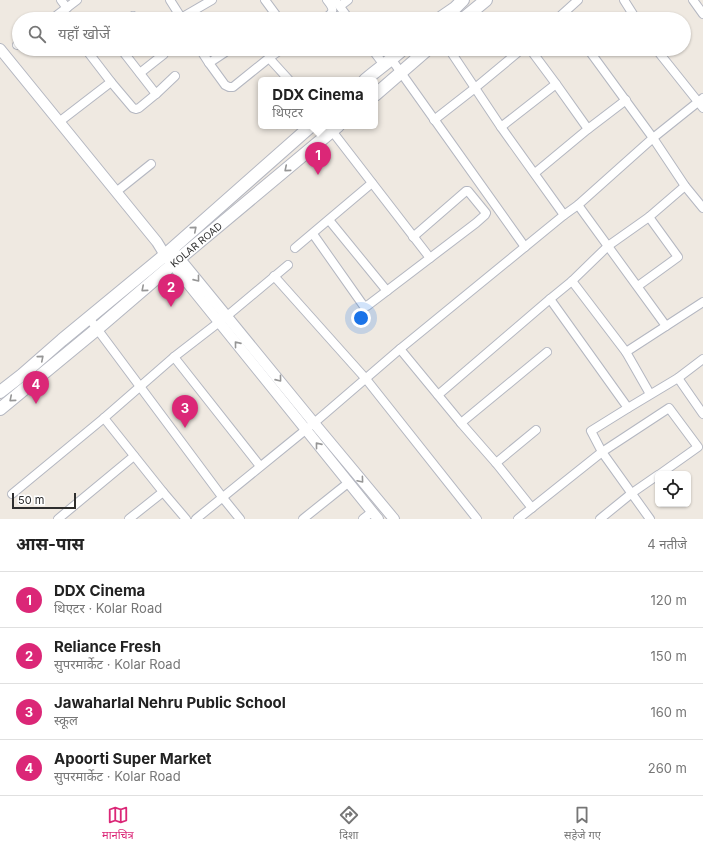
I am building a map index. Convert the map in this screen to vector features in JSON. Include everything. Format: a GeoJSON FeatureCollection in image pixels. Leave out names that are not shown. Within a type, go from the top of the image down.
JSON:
{"type":"FeatureCollection","features":[{"type":"Feature","properties":{"kind":"main road"},"geometry":{"type":"LineString","coordinates":[[448,12],[463,0]]}},
{"type":"Feature","properties":{"kind":"main road"},"geometry":{"type":"LineString","coordinates":[[471,12],[486,0]]}},
{"type":"Feature","properties":{"kind":"main road"},"geometry":{"type":"LineString","coordinates":[[369,77],[395,56]]}},
{"type":"Feature","properties":{"kind":"main road"},"geometry":{"type":"LineString","coordinates":[[378,92],[420,56]]}},
{"type":"Feature","properties":{"kind":"main road","name":"KOLAR ROAD"},"geometry":{"type":"LineString","coordinates":[[0,409],[97,329],[172,256],[308,129]]}},
{"type":"Feature","properties":{"kind":"main road","name":"KOLAR ROAD"},"geometry":{"type":"LineString","coordinates":[[0,392],[89,318],[172,256],[332,129]]}},
{"type":"Feature","properties":{"kind":"street"},"geometry":{"type":"LineString","coordinates":[[61,0],[67,8]]}},
{"type":"Feature","properties":{"kind":"street"},"geometry":{"type":"LineString","coordinates":[[62,12],[78,0]]}},
{"type":"Feature","properties":{"kind":"street"},"geometry":{"type":"LineString","coordinates":[[170,0],[177,12]]}},
{"type":"Feature","properties":{"kind":"street"},"geometry":{"type":"LineString","coordinates":[[191,12],[212,0]]}},
{"type":"Feature","properties":{"kind":"street"},"geometry":{"type":"LineString","coordinates":[[265,0],[273,12]]}},
{"type":"Feature","properties":{"kind":"street"},"geometry":{"type":"LineString","coordinates":[[327,0],[332,6],[332,12]]}},
{"type":"Feature","properties":{"kind":"street"},"geometry":{"type":"LineString","coordinates":[[344,12],[337,3],[348,0]]}},
{"type":"Feature","properties":{"kind":"street"},"geometry":{"type":"LineString","coordinates":[[567,12],[578,0]]}},
{"type":"Feature","properties":{"kind":"street"},"geometry":{"type":"LineString","coordinates":[[624,0],[632,12]]}},
{"type":"Feature","properties":{"kind":"street"},"geometry":{"type":"LineString","coordinates":[[693,0],[703,14]]}},
{"type":"Feature","properties":{"kind":"street"},"geometry":{"type":"LineString","coordinates":[[0,50],[157,242],[172,256],[394,519]]}},
{"type":"Feature","properties":{"kind":"street"},"geometry":{"type":"LineString","coordinates":[[92,56],[111,82],[133,108],[136,109],[156,94],[175,76]]}},
{"type":"Feature","properties":{"kind":"street"},"geometry":{"type":"LineString","coordinates":[[127,56],[156,94]]}},
{"type":"Feature","properties":{"kind":"street"},"geometry":{"type":"LineString","coordinates":[[140,73],[161,56]]}},
{"type":"Feature","properties":{"kind":"street"},"geometry":{"type":"LineString","coordinates":[[204,56],[225,85],[229,87],[233,87],[272,56]]}},
{"type":"Feature","properties":{"kind":"street"},"geometry":{"type":"LineString","coordinates":[[209,63],[220,56]]}},
{"type":"Feature","properties":{"kind":"street"},"geometry":{"type":"LineString","coordinates":[[381,56],[401,72],[525,247]]}},
{"type":"Feature","properties":{"kind":"street"},"geometry":{"type":"LineString","coordinates":[[454,56],[501,127],[564,215]]}},
{"type":"Feature","properties":{"kind":"street"},"geometry":{"type":"LineString","coordinates":[[434,120],[514,56]]}},
{"type":"Feature","properties":{"kind":"street"},"geometry":{"type":"LineString","coordinates":[[535,56],[588,129]]}},
{"type":"Feature","properties":{"kind":"street"},"geometry":{"type":"LineString","coordinates":[[593,56],[653,138],[685,186],[703,208]]}},
{"type":"Feature","properties":{"kind":"street"},"geometry":{"type":"LineString","coordinates":[[196,519],[306,430],[400,349],[578,205],[653,138],[701,102],[662,56]]}},
{"type":"Feature","properties":{"kind":"street"},"geometry":{"type":"LineString","coordinates":[[269,58],[285,77]]}},
{"type":"Feature","properties":{"kind":"street"},"geometry":{"type":"LineString","coordinates":[[59,122],[111,82]]}},
{"type":"Feature","properties":{"kind":"street"},"geometry":{"type":"LineString","coordinates":[[501,127],[556,84]]}},
{"type":"Feature","properties":{"kind":"street"},"geometry":{"type":"LineString","coordinates":[[535,173],[626,100]]}},
{"type":"Feature","properties":{"kind":"street"},"geometry":{"type":"LineString","coordinates":[[334,129],[372,183],[430,258]]}},
{"type":"Feature","properties":{"kind":"street"},"geometry":{"type":"LineString","coordinates":[[116,192],[150,164]]}},
{"type":"Feature","properties":{"kind":"street"},"geometry":{"type":"LineString","coordinates":[[295,248],[372,183]]}},
{"type":"Feature","properties":{"kind":"street"},"geometry":{"type":"LineString","coordinates":[[438,395],[572,281],[608,246],[649,217],[685,186]]}},
{"type":"Feature","properties":{"kind":"street"},"geometry":{"type":"LineString","coordinates":[[313,234],[363,305],[367,306],[486,216],[486,213],[468,191],[466,191],[413,237]]}},
{"type":"Feature","properties":{"kind":"street"},"geometry":{"type":"LineString","coordinates":[[578,205],[666,326]]}},
{"type":"Feature","properties":{"kind":"street"},"geometry":{"type":"LineString","coordinates":[[638,286],[678,257],[649,217]]}},
{"type":"Feature","properties":{"kind":"street"},"geometry":{"type":"LineString","coordinates":[[329,220],[387,291]]}},
{"type":"Feature","properties":{"kind":"street"},"geometry":{"type":"LineString","coordinates":[[12,494],[104,418],[174,357],[288,264]]}},
{"type":"Feature","properties":{"kind":"street"},"geometry":{"type":"LineString","coordinates":[[274,276],[366,379],[477,519]]}},
{"type":"Feature","properties":{"kind":"street"},"geometry":{"type":"LineString","coordinates":[[572,281],[626,352],[650,394]]}},
{"type":"Feature","properties":{"kind":"street"},"geometry":{"type":"LineString","coordinates":[[550,299],[628,408]]}},
{"type":"Feature","properties":{"kind":"street"},"geometry":{"type":"LineString","coordinates":[[626,352],[703,302]]}},
{"type":"Feature","properties":{"kind":"street"},"geometry":{"type":"LineString","coordinates":[[89,318],[240,519]]}},
{"type":"Feature","properties":{"kind":"street"},"geometry":{"type":"LineString","coordinates":[[223,318],[306,430],[375,516],[363,519]]}},
{"type":"Feature","properties":{"kind":"street"},"geometry":{"type":"LineString","coordinates":[[400,349],[532,508]]}},
{"type":"Feature","properties":{"kind":"street"},"geometry":{"type":"LineString","coordinates":[[461,423],[547,352]]}},
{"type":"Feature","properties":{"kind":"street"},"geometry":{"type":"LineString","coordinates":[[174,357],[260,466]]}},
{"type":"Feature","properties":{"kind":"street"},"geometry":{"type":"LineString","coordinates":[[650,519],[602,452],[592,431],[678,378],[703,359]]}},
{"type":"Feature","properties":{"kind":"street"},"geometry":{"type":"LineString","coordinates":[[678,378],[703,414]]}},
{"type":"Feature","properties":{"kind":"street"},"geometry":{"type":"LineString","coordinates":[[518,519],[602,452],[670,408],[698,447],[665,471]]}},
{"type":"Feature","properties":{"kind":"street"},"geometry":{"type":"LineString","coordinates":[[104,418],[162,492],[186,519]]}},
{"type":"Feature","properties":{"kind":"street"},"geometry":{"type":"LineString","coordinates":[[496,463],[536,430]]}},
{"type":"Feature","properties":{"kind":"street"},"geometry":{"type":"LineString","coordinates":[[58,519],[134,456]]}},
{"type":"Feature","properties":{"kind":"street"},"geometry":{"type":"LineString","coordinates":[[600,519],[632,493],[655,478]]}},
{"type":"Feature","properties":{"kind":"street"},"geometry":{"type":"LineString","coordinates":[[303,519],[348,483]]}},
{"type":"Feature","properties":{"kind":"street"},"geometry":{"type":"LineString","coordinates":[[129,519],[162,492]]}},
{"type":"Feature","properties":{"kind":"place","name":"DDX Cinema"},"geometry":{"type":"Point","coordinates":[318,175]}},
{"type":"Feature","properties":{"kind":"place","name":"Reliance Fresh"},"geometry":{"type":"Point","coordinates":[171,307]}},
{"type":"Feature","properties":{"kind":"place","name":"Apoorti Super Market"},"geometry":{"type":"Point","coordinates":[36,404]}},
{"type":"Feature","properties":{"kind":"place","name":"Jawaharlal Nehru Public School"},"geometry":{"type":"Point","coordinates":[185,428]}}]}
